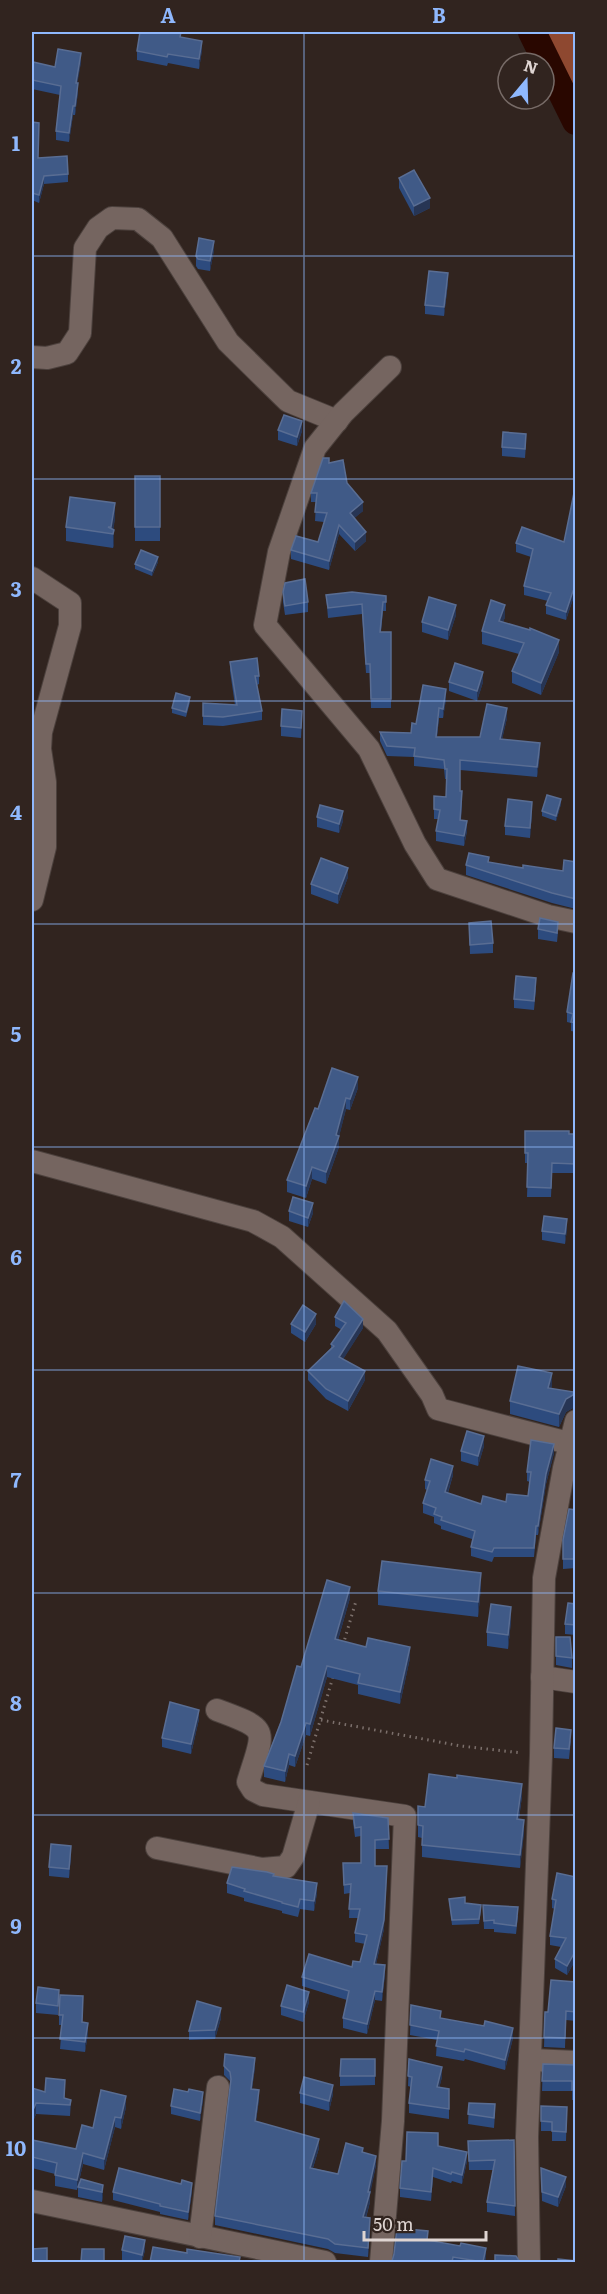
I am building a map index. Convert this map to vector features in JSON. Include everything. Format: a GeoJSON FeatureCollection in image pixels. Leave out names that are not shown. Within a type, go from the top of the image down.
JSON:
{"type":"FeatureCollection","features":[{"type":"Feature","properties":{"kind":"street"},"geometry":{"type":"LineString","coordinates":[[32,357],[47,358],[67,352],[80,333],[85,248],[98,228],[112,218],[138,219],[162,238],[228,342],[288,401],[337,421]]}},
{"type":"Feature","properties":{"kind":"street"},"geometry":{"type":"LineString","coordinates":[[390,367],[337,421],[315,448],[279,552],[265,625],[369,749],[414,844],[437,879],[548,916],[576,922]]}},
{"type":"Feature","properties":{"kind":"street"},"geometry":{"type":"LineString","coordinates":[[32,578],[70,603],[70,626],[41,732],[40,749],[45,782],[45,847],[32,900]]}},
{"type":"Feature","properties":{"kind":"street"},"geometry":{"type":"LineString","coordinates":[[32,1161],[253,1221],[282,1237],[387,1331],[432,1395],[438,1409],[572,1444]]}},
{"type":"Feature","properties":{"kind":"street"},"geometry":{"type":"LineString","coordinates":[[530,2262],[527,2137],[532,2060],[544,1578],[576,1421]]}},
{"type":"Feature","properties":{"kind":"street"},"geometry":{"type":"LineString","coordinates":[[542,1677],[576,1682]]}},
{"type":"Feature","properties":{"kind":"street"},"geometry":{"type":"LineString","coordinates":[[217,1710],[251,1722],[258,1729],[261,1738],[248,1782],[253,1790],[263,1795],[405,1816],[393,2121],[381,2262]]}},
{"type":"Feature","properties":{"kind":"street"},"geometry":{"type":"LineString","coordinates":[[157,1848],[262,1869],[286,1867],[293,1857],[309,1802]]}},
{"type":"Feature","properties":{"kind":"street"},"geometry":{"type":"LineString","coordinates":[[532,2060],[576,2062]]}},
{"type":"Feature","properties":{"kind":"street"},"geometry":{"type":"LineString","coordinates":[[200,2237],[218,2087]]}},
{"type":"Feature","properties":{"kind":"street"},"geometry":{"type":"LineString","coordinates":[[32,2201],[325,2262]]}},
{"type":"Feature","properties":{"kind":"path"},"geometry":{"type":"LineString","coordinates":[[340,1655],[356,1600]]}},
{"type":"Feature","properties":{"kind":"path"},"geometry":{"type":"LineString","coordinates":[[307,1766],[333,1676]]}},
{"type":"Feature","properties":{"kind":"path"},"geometry":{"type":"LineString","coordinates":[[321,1720],[461,1746],[541,1755]]}},
{"type":"Feature","properties":{"kind":"shaded area"},"geometry":{"type":"Polygon","coordinates":[[[532,32],[575,32],[575,121],[556,82],[556,51],[541,51],[532,32]]]}},
{"type":"Feature","properties":{"kind":"building"},"geometry":{"type":"Polygon","coordinates":[[[140,32],[181,32],[180,37],[202,41],[199,59],[168,54],[167,57],[137,51],[140,32]]]}},
{"type":"Feature","properties":{"kind":"building"},"geometry":{"type":"Polygon","coordinates":[[[58,49],[81,53],[75,106],[73,106],[69,133],[56,131],[61,86],[32,80],[33,62],[55,67],[58,49]]]}},
{"type":"Feature","properties":{"kind":"building"},"geometry":{"type":"Polygon","coordinates":[[[32,122],[39,123],[38,158],[67,156],[68,174],[44,176],[39,195],[32,193],[32,122]]]}},
{"type":"Feature","properties":{"kind":"building"},"geometry":{"type":"Polygon","coordinates":[[[414,170],[430,198],[414,206],[399,178],[414,170]]]}},
{"type":"Feature","properties":{"kind":"building"},"geometry":{"type":"Polygon","coordinates":[[[199,238],[214,241],[210,261],[198,259],[196,256],[199,238]]]}},
{"type":"Feature","properties":{"kind":"building"},"geometry":{"type":"Polygon","coordinates":[[[429,271],[448,273],[444,307],[425,305],[429,271]]]}},
{"type":"Feature","properties":{"kind":"building"},"geometry":{"type":"Polygon","coordinates":[[[284,415],[302,421],[297,437],[278,430],[284,415]]]}},
{"type":"Feature","properties":{"kind":"building"},"geometry":{"type":"Polygon","coordinates":[[[503,432],[526,434],[525,449],[502,447],[503,432]]]}},
{"type":"Feature","properties":{"kind":"building"},"geometry":{"type":"Polygon","coordinates":[[[323,458],[329,458],[329,463],[343,460],[347,483],[363,502],[350,513],[366,532],[355,542],[339,525],[329,561],[291,550],[296,536],[318,542],[327,513],[315,512],[317,493],[311,493],[323,458]]]}},
{"type":"Feature","properties":{"kind":"building"},"geometry":{"type":"Polygon","coordinates":[[[135,476],[160,476],[160,527],[135,527],[135,476]]]}},
{"type":"Feature","properties":{"kind":"building"},"geometry":{"type":"Polygon","coordinates":[[[575,488],[576,592],[573,591],[566,612],[546,605],[551,593],[524,586],[533,549],[516,543],[522,527],[564,542],[575,488]]]}},
{"type":"Feature","properties":{"kind":"building"},"geometry":{"type":"Polygon","coordinates":[[[70,497],[115,503],[111,527],[108,527],[114,530],[113,534],[66,527],[70,497]]]}},
{"type":"Feature","properties":{"kind":"building"},"geometry":{"type":"Polygon","coordinates":[[[141,550],[158,557],[152,571],[135,564],[141,550]]]}},
{"type":"Feature","properties":{"kind":"building"},"geometry":{"type":"Polygon","coordinates":[[[305,579],[308,602],[285,606],[283,592],[285,583],[305,579]]]}},
{"type":"Feature","properties":{"kind":"building"},"geometry":{"type":"Polygon","coordinates":[[[352,592],[386,596],[386,602],[383,602],[380,632],[391,632],[391,699],[371,699],[370,664],[366,664],[362,604],[328,608],[326,595],[352,592]]]}},
{"type":"Feature","properties":{"kind":"building"},"geometry":{"type":"Polygon","coordinates":[[[429,597],[456,605],[448,630],[422,622],[429,597]]]}},
{"type":"Feature","properties":{"kind":"building"},"geometry":{"type":"Polygon","coordinates":[[[491,600],[505,605],[499,621],[530,630],[530,628],[559,640],[541,683],[512,671],[524,643],[482,631],[491,600]]]}},
{"type":"Feature","properties":{"kind":"building"},"geometry":{"type":"Polygon","coordinates":[[[257,658],[259,676],[255,676],[262,711],[223,717],[203,716],[203,703],[237,705],[230,662],[257,658]]]}},
{"type":"Feature","properties":{"kind":"building"},"geometry":{"type":"Polygon","coordinates":[[[455,663],[483,672],[477,691],[449,682],[455,663]]]}},
{"type":"Feature","properties":{"kind":"building"},"geometry":{"type":"Polygon","coordinates":[[[423,685],[446,689],[443,709],[439,708],[436,737],[480,737],[487,704],[507,708],[500,739],[540,743],[537,767],[460,760],[460,791],[462,791],[460,820],[467,821],[464,836],[436,831],[440,810],[434,809],[434,796],[446,797],[447,769],[445,769],[444,760],[414,756],[415,748],[387,746],[380,732],[411,733],[412,723],[416,724],[423,685]]]}},
{"type":"Feature","properties":{"kind":"building"},"geometry":{"type":"Polygon","coordinates":[[[176,693],[190,697],[186,712],[172,708],[176,693]]]}},
{"type":"Feature","properties":{"kind":"building"},"geometry":{"type":"Polygon","coordinates":[[[282,709],[302,711],[301,728],[281,726],[282,709]]]}},
{"type":"Feature","properties":{"kind":"building"},"geometry":{"type":"Polygon","coordinates":[[[547,795],[561,799],[556,816],[542,811],[547,795]]]}},
{"type":"Feature","properties":{"kind":"building"},"geometry":{"type":"Polygon","coordinates":[[[508,799],[532,802],[530,828],[505,826],[508,799]]]}},
{"type":"Feature","properties":{"kind":"building"},"geometry":{"type":"Polygon","coordinates":[[[320,805],[343,811],[339,824],[317,817],[320,805]]]}},
{"type":"Feature","properties":{"kind":"building"},"geometry":{"type":"Polygon","coordinates":[[[469,853],[489,857],[488,862],[523,868],[523,865],[563,871],[564,860],[576,862],[576,899],[466,865],[469,853]]]}},
{"type":"Feature","properties":{"kind":"building"},"geometry":{"type":"Polygon","coordinates":[[[321,858],[348,868],[338,894],[311,884],[321,858]]]}},
{"type":"Feature","properties":{"kind":"building"},"geometry":{"type":"Polygon","coordinates":[[[540,918],[558,922],[557,933],[538,929],[540,918]]]}},
{"type":"Feature","properties":{"kind":"building"},"geometry":{"type":"Polygon","coordinates":[[[491,921],[493,943],[470,945],[469,923],[491,921]]]}},
{"type":"Feature","properties":{"kind":"building"},"geometry":{"type":"Polygon","coordinates":[[[573,973],[576,973],[576,1023],[571,1022],[573,1014],[567,1012],[573,973]]]}},
{"type":"Feature","properties":{"kind":"building"},"geometry":{"type":"Polygon","coordinates":[[[516,976],[536,978],[534,1001],[514,999],[516,976]]]}},
{"type":"Feature","properties":{"kind":"building"},"geometry":{"type":"Polygon","coordinates":[[[332,1068],[358,1077],[350,1099],[346,1098],[336,1135],[339,1136],[326,1172],[312,1167],[306,1186],[287,1180],[315,1108],[318,1109],[332,1068]]]}},
{"type":"Feature","properties":{"kind":"building"},"geometry":{"type":"Polygon","coordinates":[[[525,1131],[569,1131],[569,1134],[576,1134],[576,1164],[552,1163],[551,1188],[527,1187],[528,1153],[525,1153],[525,1131]]]}},
{"type":"Feature","properties":{"kind":"building"},"geometry":{"type":"Polygon","coordinates":[[[293,1197],[313,1203],[308,1218],[289,1211],[293,1197]]]}},
{"type":"Feature","properties":{"kind":"building"},"geometry":{"type":"Polygon","coordinates":[[[544,1216],[567,1219],[565,1234],[542,1231],[544,1216]]]}},
{"type":"Feature","properties":{"kind":"building"},"geometry":{"type":"Polygon","coordinates":[[[344,1301],[363,1319],[339,1357],[365,1371],[348,1401],[326,1389],[308,1371],[334,1346],[331,1344],[346,1323],[335,1317],[344,1301]]]}},
{"type":"Feature","properties":{"kind":"building"},"geometry":{"type":"Polygon","coordinates":[[[303,1305],[316,1314],[305,1332],[291,1324],[303,1305]]]}},
{"type":"Feature","properties":{"kind":"building"},"geometry":{"type":"Polygon","coordinates":[[[518,1366],[552,1373],[548,1388],[574,1392],[566,1399],[559,1414],[510,1401],[518,1366]]]}},
{"type":"Feature","properties":{"kind":"building"},"geometry":{"type":"Polygon","coordinates":[[[467,1431],[484,1436],[478,1456],[461,1451],[467,1431]]]}},
{"type":"Feature","properties":{"kind":"building"},"geometry":{"type":"Polygon","coordinates":[[[531,1440],[554,1444],[546,1474],[538,1526],[536,1526],[534,1548],[494,1548],[492,1552],[471,1547],[475,1531],[441,1520],[442,1517],[434,1514],[436,1508],[423,1503],[430,1481],[425,1480],[431,1459],[453,1466],[445,1492],[481,1504],[483,1496],[506,1502],[507,1494],[528,1496],[531,1472],[527,1472],[531,1440]]]}},
{"type":"Feature","properties":{"kind":"building"},"geometry":{"type":"Polygon","coordinates":[[[569,1509],[576,1510],[576,1559],[563,1559],[563,1540],[569,1509]]]}},
{"type":"Feature","properties":{"kind":"building"},"geometry":{"type":"Polygon","coordinates":[[[382,1561],[481,1573],[478,1602],[378,1591],[382,1561]]]}},
{"type":"Feature","properties":{"kind":"building"},"geometry":{"type":"Polygon","coordinates":[[[327,1580],[350,1587],[335,1639],[366,1647],[368,1638],[410,1647],[400,1692],[358,1683],[360,1674],[327,1666],[310,1724],[306,1723],[295,1756],[289,1754],[285,1771],[264,1766],[281,1722],[297,1666],[301,1667],[327,1580]]]}},
{"type":"Feature","properties":{"kind":"building"},"geometry":{"type":"Polygon","coordinates":[[[568,1603],[576,1604],[576,1625],[565,1624],[568,1603]]]}},
{"type":"Feature","properties":{"kind":"building"},"geometry":{"type":"Polygon","coordinates":[[[491,1604],[511,1607],[508,1635],[487,1632],[491,1604]]]}},
{"type":"Feature","properties":{"kind":"building"},"geometry":{"type":"Polygon","coordinates":[[[556,1637],[570,1637],[572,1658],[556,1656],[556,1637]]]}},
{"type":"Feature","properties":{"kind":"building"},"geometry":{"type":"Polygon","coordinates":[[[170,1702],[199,1710],[191,1744],[162,1738],[170,1702]]]}},
{"type":"Feature","properties":{"kind":"building"},"geometry":{"type":"Polygon","coordinates":[[[556,1728],[571,1730],[569,1749],[554,1748],[556,1728]]]}},
{"type":"Feature","properties":{"kind":"building"},"geometry":{"type":"Polygon","coordinates":[[[429,1774],[457,1778],[457,1775],[522,1784],[517,1819],[524,1820],[520,1855],[422,1845],[423,1826],[418,1825],[418,1806],[425,1807],[429,1774]]]}},
{"type":"Feature","properties":{"kind":"building"},"geometry":{"type":"Polygon","coordinates":[[[353,1813],[388,1818],[389,1839],[375,1840],[375,1866],[387,1866],[384,1920],[374,1964],[385,1965],[382,1992],[375,1991],[367,2024],[343,2018],[349,1991],[302,1977],[309,1954],[352,1967],[353,1961],[360,1962],[367,1935],[355,1933],[360,1909],[349,1909],[351,1884],[344,1885],[343,1863],[361,1863],[361,1827],[355,1828],[353,1813]]]}},
{"type":"Feature","properties":{"kind":"building"},"geometry":{"type":"Polygon","coordinates":[[[51,1844],[71,1846],[69,1869],[49,1867],[51,1844]]]}},
{"type":"Feature","properties":{"kind":"building"},"geometry":{"type":"Polygon","coordinates":[[[232,1867],[317,1883],[314,1901],[300,1899],[298,1907],[244,1891],[245,1889],[227,1883],[232,1867]]]}},
{"type":"Feature","properties":{"kind":"building"},"geometry":{"type":"Polygon","coordinates":[[[557,1873],[576,1877],[576,1950],[567,1966],[555,1959],[566,1938],[550,1936],[556,1900],[552,1899],[557,1873]]]}},
{"type":"Feature","properties":{"kind":"building"},"geometry":{"type":"Polygon","coordinates":[[[465,1897],[465,1903],[481,1905],[479,1919],[452,1920],[449,1899],[465,1897]]]}},
{"type":"Feature","properties":{"kind":"building"},"geometry":{"type":"Polygon","coordinates":[[[483,1905],[518,1907],[516,1926],[494,1923],[494,1920],[484,1921],[483,1905]]]}},
{"type":"Feature","properties":{"kind":"building"},"geometry":{"type":"Polygon","coordinates":[[[551,1980],[576,1982],[576,2012],[566,2011],[565,2038],[544,2037],[545,2012],[548,2012],[551,1980]]]}},
{"type":"Feature","properties":{"kind":"building"},"geometry":{"type":"Polygon","coordinates":[[[287,1985],[309,1992],[303,2012],[281,2006],[287,1985]]]}},
{"type":"Feature","properties":{"kind":"building"},"geometry":{"type":"Polygon","coordinates":[[[38,1987],[59,1990],[58,2006],[36,2003],[38,1987]]]}},
{"type":"Feature","properties":{"kind":"building"},"geometry":{"type":"Polygon","coordinates":[[[60,1995],[83,1996],[82,2022],[88,2023],[85,2042],[60,2039],[63,2015],[59,2015],[60,1995]]]}},
{"type":"Feature","properties":{"kind":"building"},"geometry":{"type":"Polygon","coordinates":[[[197,2001],[221,2008],[215,2030],[189,2031],[197,2001]]]}},
{"type":"Feature","properties":{"kind":"building"},"geometry":{"type":"Polygon","coordinates":[[[411,2005],[441,2011],[440,2018],[484,2026],[485,2021],[513,2028],[505,2060],[465,2049],[464,2052],[436,2046],[439,2031],[410,2025],[411,2005]]]}},
{"type":"Feature","properties":{"kind":"building"},"geometry":{"type":"Polygon","coordinates":[[[225,2054],[255,2058],[251,2089],[259,2090],[255,2121],[319,2139],[310,2168],[338,2174],[346,2143],[363,2148],[362,2152],[376,2156],[363,2217],[370,2218],[368,2248],[335,2244],[328,2239],[215,2216],[231,2079],[230,2072],[224,2066],[225,2054]]]}},
{"type":"Feature","properties":{"kind":"building"},"geometry":{"type":"Polygon","coordinates":[[[341,2059],[375,2059],[375,2076],[340,2076],[341,2059]]]}},
{"type":"Feature","properties":{"kind":"building"},"geometry":{"type":"Polygon","coordinates":[[[409,2059],[442,2067],[437,2087],[449,2089],[449,2109],[409,2103],[412,2077],[408,2076],[409,2059]]]}},
{"type":"Feature","properties":{"kind":"building"},"geometry":{"type":"Polygon","coordinates":[[[543,2064],[576,2065],[576,2090],[572,2090],[572,2081],[542,2081],[543,2064]]]}},
{"type":"Feature","properties":{"kind":"building"},"geometry":{"type":"Polygon","coordinates":[[[304,2077],[333,2085],[329,2101],[300,2093],[304,2077]]]}},
{"type":"Feature","properties":{"kind":"building"},"geometry":{"type":"Polygon","coordinates":[[[46,2078],[65,2080],[64,2098],[71,2100],[70,2105],[36,2103],[32,2108],[32,2088],[45,2092],[46,2078]]]}},
{"type":"Feature","properties":{"kind":"building"},"geometry":{"type":"Polygon","coordinates":[[[174,2089],[203,2092],[200,2113],[171,2106],[174,2089]]]}},
{"type":"Feature","properties":{"kind":"building"},"geometry":{"type":"Polygon","coordinates":[[[101,2090],[126,2096],[121,2118],[115,2117],[104,2159],[83,2153],[77,2180],[55,2175],[57,2163],[32,2157],[32,2140],[76,2149],[82,2125],[93,2128],[101,2090]]]}},
{"type":"Feature","properties":{"kind":"building"},"geometry":{"type":"Polygon","coordinates":[[[469,2103],[495,2104],[494,2118],[468,2114],[469,2103]]]}},
{"type":"Feature","properties":{"kind":"building"},"geometry":{"type":"Polygon","coordinates":[[[541,2106],[567,2107],[566,2132],[552,2131],[552,2122],[541,2121],[541,2106]]]}},
{"type":"Feature","properties":{"kind":"building"},"geometry":{"type":"Polygon","coordinates":[[[407,2132],[438,2133],[438,2146],[467,2152],[462,2175],[433,2168],[431,2192],[400,2188],[402,2161],[406,2161],[407,2132]]]}},
{"type":"Feature","properties":{"kind":"building"},"geometry":{"type":"Polygon","coordinates":[[[514,2140],[515,2206],[487,2202],[495,2160],[469,2161],[468,2141],[514,2140]]]}},
{"type":"Feature","properties":{"kind":"building"},"geometry":{"type":"Polygon","coordinates":[[[119,2168],[181,2184],[182,2180],[192,2183],[188,2212],[113,2192],[119,2168]]]}},
{"type":"Feature","properties":{"kind":"building"},"geometry":{"type":"Polygon","coordinates":[[[541,2168],[566,2177],[558,2197],[542,2192],[541,2168]]]}},
{"type":"Feature","properties":{"kind":"building"},"geometry":{"type":"Polygon","coordinates":[[[81,2179],[103,2185],[102,2192],[78,2187],[81,2179]]]}},
{"type":"Feature","properties":{"kind":"building"},"geometry":{"type":"Polygon","coordinates":[[[397,2228],[428,2231],[427,2240],[486,2248],[483,2262],[453,2257],[452,2262],[392,2261],[397,2228]]]}},
{"type":"Feature","properties":{"kind":"building"},"geometry":{"type":"Polygon","coordinates":[[[125,2236],[145,2240],[142,2255],[122,2250],[125,2236]]]}},
{"type":"Feature","properties":{"kind":"building"},"geometry":{"type":"Polygon","coordinates":[[[153,2247],[187,2253],[187,2249],[240,2257],[239,2262],[150,2262],[153,2247]]]}},
{"type":"Feature","properties":{"kind":"building"},"geometry":{"type":"Polygon","coordinates":[[[47,2248],[47,2262],[32,2262],[32,2249],[47,2248]]]}},
{"type":"Feature","properties":{"kind":"building"},"geometry":{"type":"Polygon","coordinates":[[[82,2249],[104,2249],[104,2262],[81,2262],[82,2249]]]}},
{"type":"Feature","properties":{"kind":"building"},"geometry":{"type":"Polygon","coordinates":[[[495,2255],[516,2256],[520,2262],[495,2262],[495,2255]]]}},
{"type":"Feature","properties":{"kind":"building"},"geometry":{"type":"Polygon","coordinates":[[[558,2259],[576,2261],[576,2262],[558,2262],[558,2259]]]}},
{"type":"Feature","properties":{"kind":"waterway"},"geometry":{"type":"LineString","coordinates":[[532,32],[576,121]]}}]}
